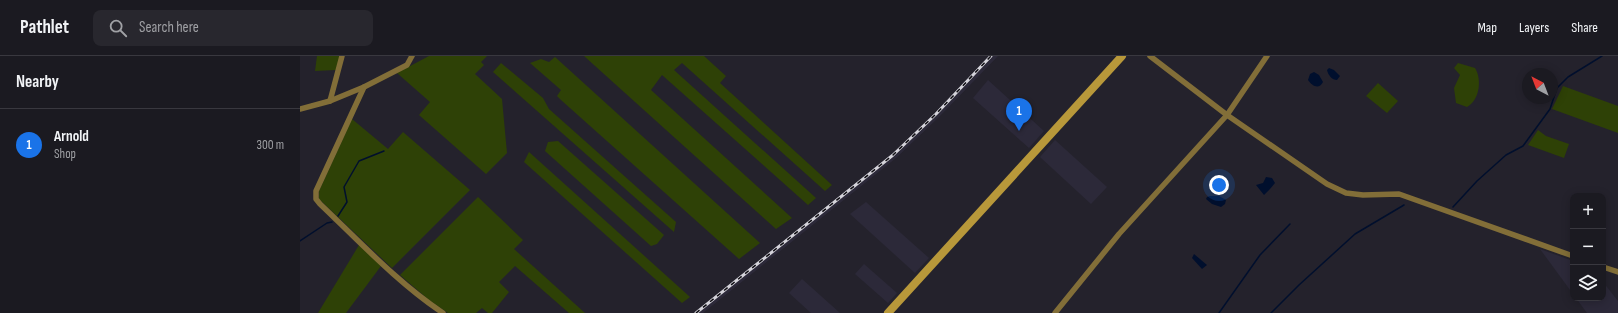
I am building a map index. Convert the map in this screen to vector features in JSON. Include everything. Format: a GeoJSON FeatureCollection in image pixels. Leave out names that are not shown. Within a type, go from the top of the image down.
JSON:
{"type":"FeatureCollection","features":[{"type":"Feature","properties":{"kind":"main road"},"geometry":{"type":"LineString","coordinates":[[888,313],[1122,56]]}},
{"type":"Feature","properties":{"kind":"street"},"geometry":{"type":"LineString","coordinates":[[330,101],[342,56]]}},
{"type":"Feature","properties":{"kind":"street"},"geometry":{"type":"LineString","coordinates":[[300,109],[330,101],[364,87],[407,65],[412,56]]}},
{"type":"Feature","properties":{"kind":"street"},"geometry":{"type":"LineString","coordinates":[[1150,56],[1227,115],[1327,184],[1346,193],[1363,195],[1399,194],[1570,255]]}},
{"type":"Feature","properties":{"kind":"street"},"geometry":{"type":"LineString","coordinates":[[1054,313],[1114,240],[1227,115],[1267,56]]}},
{"type":"Feature","properties":{"kind":"street"},"geometry":{"type":"LineString","coordinates":[[364,87],[316,191],[316,199],[397,276],[428,303],[443,313]]}},
{"type":"Feature","properties":{"kind":"street"},"geometry":{"type":"LineString","coordinates":[[1606,268],[1618,272]]}},
{"type":"Feature","properties":{"kind":"shaded area"},"geometry":{"type":"Polygon","coordinates":[[[989,56],[998,56],[939,117],[896,158],[703,313],[694,313],[892,154],[935,113],[989,56]]]}},
{"type":"Feature","properties":{"kind":"shaded area"},"geometry":{"type":"Polygon","coordinates":[[[988,80],[1044,131],[1029,148],[973,98],[988,80]]]}},
{"type":"Feature","properties":{"kind":"shaded area"},"geometry":{"type":"Polygon","coordinates":[[[1055,140],[1107,187],[1091,204],[1040,157],[1055,140]]]}},
{"type":"Feature","properties":{"kind":"shaded area"},"geometry":{"type":"Polygon","coordinates":[[[866,202],[929,258],[915,273],[850,214],[866,202]]]}},
{"type":"Feature","properties":{"kind":"shaded area"},"geometry":{"type":"Polygon","coordinates":[[[1540,249],[1570,260],[1570,290],[1540,249]]]}},
{"type":"Feature","properties":{"kind":"shaded area"},"geometry":{"type":"Polygon","coordinates":[[[864,264],[897,293],[888,303],[855,274],[864,264]]]}},
{"type":"Feature","properties":{"kind":"shaded area"},"geometry":{"type":"Polygon","coordinates":[[[802,279],[840,313],[811,313],[789,293],[802,279]]]}},
{"type":"Feature","properties":{"kind":"shaded area"},"geometry":{"type":"Polygon","coordinates":[[[1606,286],[1618,301],[1618,313],[1587,313],[1578,301],[1606,301],[1606,286]]]}},
{"type":"Feature","properties":{"kind":"green space"},"geometry":{"type":"Polygon","coordinates":[[[317,56],[340,56],[336,70],[315,71],[317,56]]]}},
{"type":"Feature","properties":{"kind":"green space"},"geometry":{"type":"Polygon","coordinates":[[[429,56],[487,56],[481,62],[484,65],[475,74],[502,99],[507,153],[486,174],[419,115],[430,102],[397,73],[429,56]]]}},
{"type":"Feature","properties":{"kind":"green space"},"geometry":{"type":"Polygon","coordinates":[[[584,56],[704,56],[726,76],[720,83],[832,185],[825,191],[682,63],[674,70],[816,198],[808,205],[662,75],[651,90],[792,218],[776,229],[584,56]]]}},
{"type":"Feature","properties":{"kind":"green space"},"geometry":{"type":"Polygon","coordinates":[[[555,57],[760,243],[739,259],[561,100],[557,96],[561,90],[530,63],[541,59],[549,62],[555,57]]]}},
{"type":"Feature","properties":{"kind":"green space"},"geometry":{"type":"Polygon","coordinates":[[[501,63],[543,98],[549,109],[676,222],[674,232],[493,72],[501,63]]]}},
{"type":"Feature","properties":{"kind":"green space"},"geometry":{"type":"Polygon","coordinates":[[[1458,63],[1475,68],[1479,78],[1475,100],[1467,107],[1456,103],[1454,88],[1460,75],[1454,68],[1458,63]]]}},
{"type":"Feature","properties":{"kind":"green space"},"geometry":{"type":"Polygon","coordinates":[[[1378,83],[1398,101],[1387,113],[1366,96],[1378,83]]]}},
{"type":"Feature","properties":{"kind":"green space"},"geometry":{"type":"Polygon","coordinates":[[[1563,86],[1618,106],[1618,133],[1552,109],[1554,104],[1558,104],[1558,96],[1563,86]]]}},
{"type":"Feature","properties":{"kind":"green space"},"geometry":{"type":"Polygon","coordinates":[[[352,119],[388,149],[403,132],[470,190],[392,268],[319,199],[319,191],[352,119]]]}},
{"type":"Feature","properties":{"kind":"green space"},"geometry":{"type":"Polygon","coordinates":[[[1538,130],[1546,136],[1569,144],[1564,158],[1528,145],[1538,130]]]}},
{"type":"Feature","properties":{"kind":"green space"},"geometry":{"type":"Polygon","coordinates":[[[558,141],[664,235],[657,244],[651,246],[545,151],[548,142],[558,141]]]}},
{"type":"Feature","properties":{"kind":"green space"},"geometry":{"type":"Polygon","coordinates":[[[529,152],[690,297],[682,303],[524,162],[529,152]]]}},
{"type":"Feature","properties":{"kind":"green space"},"geometry":{"type":"Polygon","coordinates":[[[478,197],[523,240],[514,249],[585,313],[569,313],[515,266],[499,282],[509,292],[492,313],[488,313],[482,308],[476,313],[448,313],[429,300],[400,275],[478,197]]]}},
{"type":"Feature","properties":{"kind":"green space"},"geometry":{"type":"Polygon","coordinates":[[[359,245],[381,266],[346,313],[318,313],[359,245]]]}},
{"type":"Feature","properties":{"kind":"water"},"geometry":{"type":"Polygon","coordinates":[[[1329,68],[1334,70],[1340,76],[1337,80],[1333,79],[1329,75],[1327,70],[1329,68]]]}},
{"type":"Feature","properties":{"kind":"water"},"geometry":{"type":"Polygon","coordinates":[[[1314,72],[1319,75],[1323,82],[1320,86],[1311,84],[1308,80],[1310,74],[1314,72]]]}},
{"type":"Feature","properties":{"kind":"water"},"geometry":{"type":"Polygon","coordinates":[[[1266,177],[1272,178],[1275,183],[1264,195],[1256,185],[1263,183],[1266,177]]]}},
{"type":"Feature","properties":{"kind":"water"},"geometry":{"type":"Polygon","coordinates":[[[1210,196],[1219,196],[1226,200],[1225,204],[1221,207],[1212,204],[1206,199],[1210,196]]]}},
{"type":"Feature","properties":{"kind":"water"},"geometry":{"type":"Polygon","coordinates":[[[1194,254],[1207,265],[1202,269],[1192,258],[1194,254]]]}},
{"type":"Feature","properties":{"kind":"waterway"},"geometry":{"type":"LineString","coordinates":[[1453,207],[1477,181],[1506,155],[1523,146],[1550,109],[1557,88],[1568,77],[1602,56]]}},
{"type":"Feature","properties":{"kind":"waterway"},"geometry":{"type":"LineString","coordinates":[[338,216],[347,202],[344,187],[359,161],[384,151]]}},
{"type":"Feature","properties":{"kind":"waterway"},"geometry":{"type":"LineString","coordinates":[[1271,313],[1299,285],[1355,234],[1404,205]]}},
{"type":"Feature","properties":{"kind":"waterway"},"geometry":{"type":"LineString","coordinates":[[300,241],[327,223],[332,222]]}},
{"type":"Feature","properties":{"kind":"waterway"},"geometry":{"type":"LineString","coordinates":[[1219,313],[1260,255],[1290,224]]}},
{"type":"Feature","properties":{"kind":"railway"},"geometry":{"type":"LineString","coordinates":[[696,313],[893,155],[936,114],[991,56]]}},
{"type":"Feature","properties":{"kind":"place","name":"Arnold"},"geometry":{"type":"Point","coordinates":[1019,131]}}]}
